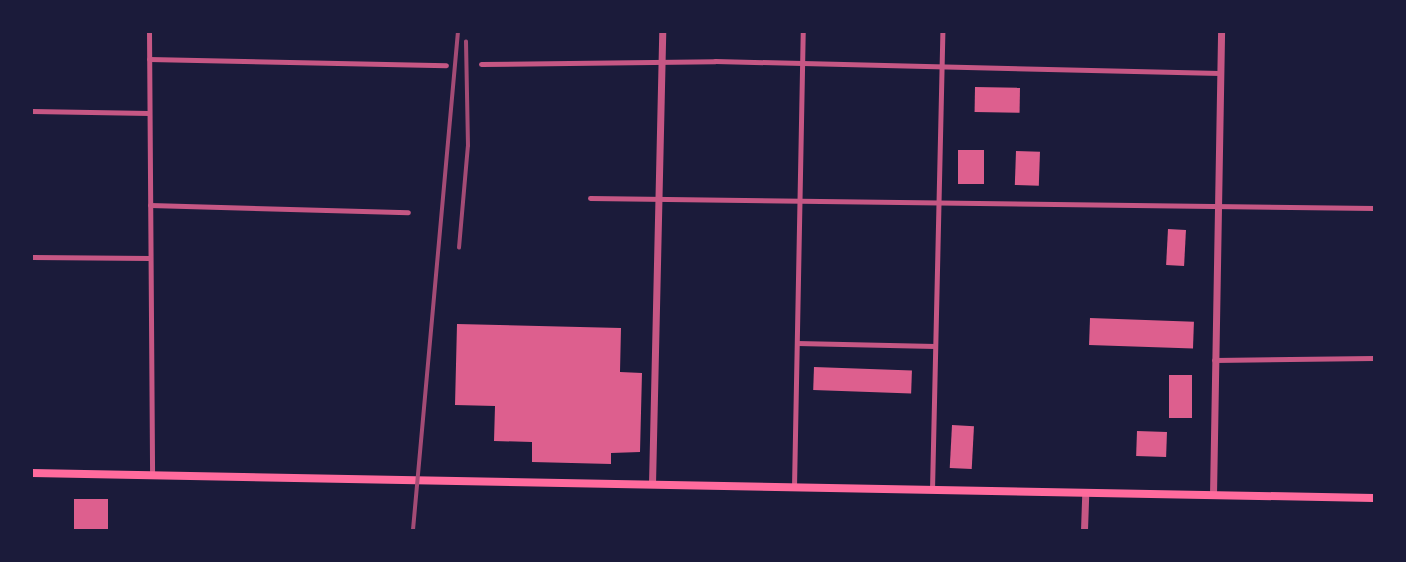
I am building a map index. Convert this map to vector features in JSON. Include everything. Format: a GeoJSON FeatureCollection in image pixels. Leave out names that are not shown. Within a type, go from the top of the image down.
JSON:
{"type":"FeatureCollection","features":[{"type":"Feature","properties":{"kind":"main road"},"geometry":{"type":"LineString","coordinates":[[32,473],[1374,498]]}},
{"type":"Feature","properties":{"kind":"street"},"geometry":{"type":"LineString","coordinates":[[149,32],[152,475]]}},
{"type":"Feature","properties":{"kind":"street"},"geometry":{"type":"LineString","coordinates":[[652,484],[662,32]]}},
{"type":"Feature","properties":{"kind":"street"},"geometry":{"type":"LineString","coordinates":[[794,487],[803,32]]}},
{"type":"Feature","properties":{"kind":"street"},"geometry":{"type":"LineString","coordinates":[[932,489],[942,32]]}},
{"type":"Feature","properties":{"kind":"street"},"geometry":{"type":"LineString","coordinates":[[1213,495],[1221,32]]}},
{"type":"Feature","properties":{"kind":"street"},"geometry":{"type":"LineString","coordinates":[[149,59],[446,65]]}},
{"type":"Feature","properties":{"kind":"street"},"geometry":{"type":"LineString","coordinates":[[481,64],[661,61],[1220,73]]}},
{"type":"Feature","properties":{"kind":"street"},"geometry":{"type":"LineString","coordinates":[[32,111],[149,113]]}},
{"type":"Feature","properties":{"kind":"street"},"geometry":{"type":"LineString","coordinates":[[590,198],[1374,208]]}},
{"type":"Feature","properties":{"kind":"street"},"geometry":{"type":"LineString","coordinates":[[150,205],[408,212]]}},
{"type":"Feature","properties":{"kind":"street"},"geometry":{"type":"LineString","coordinates":[[32,257],[150,258]]}},
{"type":"Feature","properties":{"kind":"street"},"geometry":{"type":"LineString","coordinates":[[797,344],[935,346]]}},
{"type":"Feature","properties":{"kind":"street"},"geometry":{"type":"LineString","coordinates":[[1214,360],[1374,358]]}},
{"type":"Feature","properties":{"kind":"street"},"geometry":{"type":"LineString","coordinates":[[1084,530],[1085,492]]}},
{"type":"Feature","properties":{"kind":"building"},"geometry":{"type":"Polygon","coordinates":[[[975,87],[1020,88],[1020,113],[975,112],[975,87]]]}},
{"type":"Feature","properties":{"kind":"building"},"geometry":{"type":"Polygon","coordinates":[[[958,150],[984,150],[984,184],[958,184],[958,150]]]}},
{"type":"Feature","properties":{"kind":"building"},"geometry":{"type":"Polygon","coordinates":[[[1016,151],[1040,152],[1039,186],[1015,185],[1016,151]]]}},
{"type":"Feature","properties":{"kind":"building"},"geometry":{"type":"Polygon","coordinates":[[[1168,229],[1186,230],[1184,266],[1166,265],[1168,229]]]}},
{"type":"Feature","properties":{"kind":"building"},"geometry":{"type":"Polygon","coordinates":[[[1090,318],[1194,322],[1193,349],[1089,345],[1090,318]]]}},
{"type":"Feature","properties":{"kind":"building"},"geometry":{"type":"Polygon","coordinates":[[[457,324],[621,328],[620,372],[642,373],[640,452],[611,453],[611,464],[532,462],[532,442],[494,441],[495,406],[455,405],[457,324]]]}},
{"type":"Feature","properties":{"kind":"building"},"geometry":{"type":"Polygon","coordinates":[[[814,367],[912,370],[911,393],[813,390],[814,367]]]}},
{"type":"Feature","properties":{"kind":"building"},"geometry":{"type":"Polygon","coordinates":[[[1169,375],[1192,375],[1192,418],[1169,418],[1169,375]]]}},
{"type":"Feature","properties":{"kind":"building"},"geometry":{"type":"Polygon","coordinates":[[[952,425],[974,426],[972,469],[950,468],[952,425]]]}},
{"type":"Feature","properties":{"kind":"building"},"geometry":{"type":"Polygon","coordinates":[[[1137,431],[1167,432],[1166,457],[1136,456],[1137,431]]]}},
{"type":"Feature","properties":{"kind":"building"},"geometry":{"type":"Polygon","coordinates":[[[74,499],[108,499],[108,530],[74,530],[74,499]]]}},
{"type":"Feature","properties":{"kind":"railway"},"geometry":{"type":"LineString","coordinates":[[413,530],[458,32]]}},
{"type":"Feature","properties":{"kind":"railway"},"geometry":{"type":"LineString","coordinates":[[459,248],[468,146],[466,42]]}}]}
